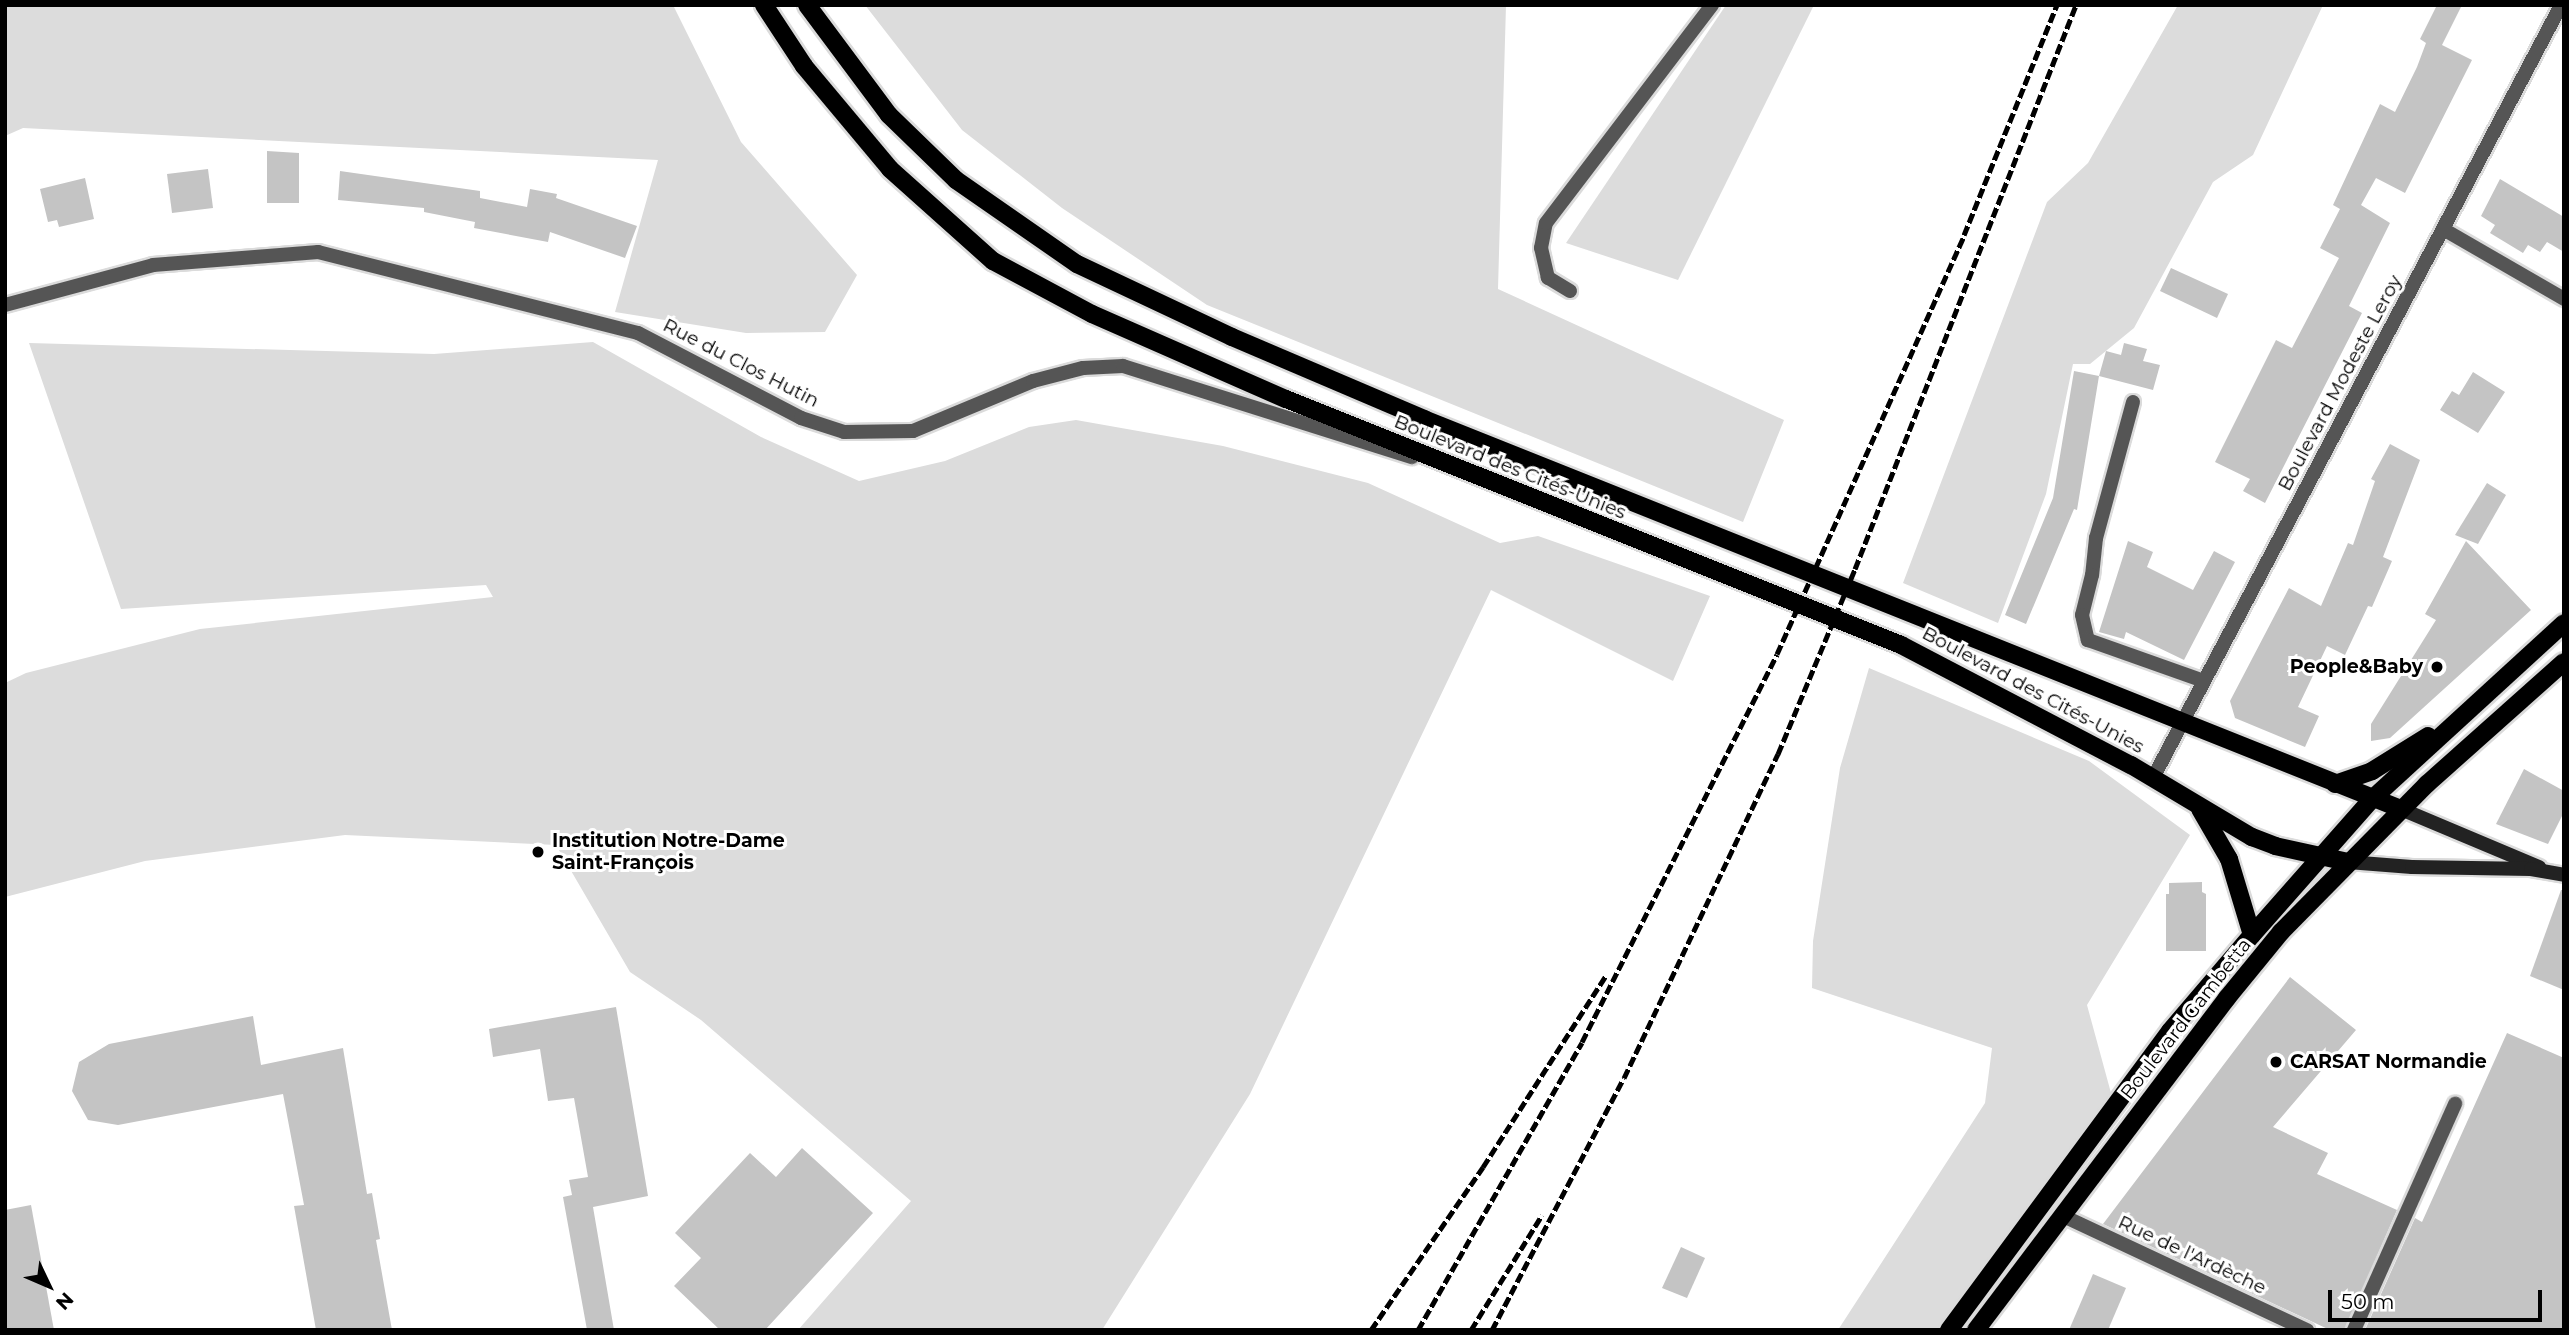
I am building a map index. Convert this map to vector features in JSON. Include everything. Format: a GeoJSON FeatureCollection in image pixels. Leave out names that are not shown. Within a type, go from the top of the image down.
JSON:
{"type":"FeatureCollection","features":[{"type":"Feature","properties":{"kind":"main road","name":"Boulevard des Cités-Unies"},"geometry":{"type":"LineString","coordinates":[[764,5],[804,65],[890,169],[993,261],[1103,319],[1286,399],[1901,645],[2153,778],[2252,837],[2348,862]]}},
{"type":"Feature","properties":{"kind":"main road","name":"Boulevard des Cités-Unies"},"geometry":{"type":"LineString","coordinates":[[807,5],[888,116],[956,180],[1077,264],[1232,337],[1424,419],[2401,809]]}},
{"type":"Feature","properties":{"kind":"main road"},"geometry":{"type":"LineString","coordinates":[[1949,1330],[2170,1031],[2252,934],[2372,799],[2458,717],[2564,623]]}},
{"type":"Feature","properties":{"kind":"main road","name":"Boulevard Gambetta"},"geometry":{"type":"LineString","coordinates":[[1976,1330],[2227,998],[2281,932],[2401,809],[2564,662]]}},
{"type":"Feature","properties":{"kind":"main road"},"geometry":{"type":"LineString","coordinates":[[2335,784],[2372,771],[2458,717]]}},
{"type":"Feature","properties":{"kind":"main road"},"geometry":{"type":"LineString","coordinates":[[2200,808],[2229,859],[2252,934]]}},
{"type":"Feature","properties":{"kind":"main road"},"geometry":{"type":"LineString","coordinates":[[2401,809],[2557,874]]}},
{"type":"Feature","properties":{"kind":"main road"},"geometry":{"type":"LineString","coordinates":[[2348,862],[2557,874]]}},
{"type":"Feature","properties":{"kind":"street"},"geometry":{"type":"LineString","coordinates":[[1570,291],[1548,278],[1541,248],[1546,223],[1712,5]]}},
{"type":"Feature","properties":{"kind":"street","name":"Boulevard Modeste Leroy"},"geometry":{"type":"LineString","coordinates":[[2153,778],[2561,10]]}},
{"type":"Feature","properties":{"kind":"street"},"geometry":{"type":"LineString","coordinates":[[2444,229],[2564,299]]}},
{"type":"Feature","properties":{"kind":"street","name":"Rue du Clos Hutin"},"geometry":{"type":"LineString","coordinates":[[5,305],[153,265],[318,252],[638,333],[801,418],[844,432],[913,431],[1033,382],[1083,368],[1123,366],[1488,481]]}},
{"type":"Feature","properties":{"kind":"street"},"geometry":{"type":"LineString","coordinates":[[2133,402],[2096,538],[2092,575],[2082,615],[2088,640],[2204,681]]}},
{"type":"Feature","properties":{"kind":"street"},"geometry":{"type":"LineString","coordinates":[[2354,1330],[2455,1104]]}},
{"type":"Feature","properties":{"kind":"street","name":"Rue de l'Ardèche"},"geometry":{"type":"LineString","coordinates":[[2061,1215],[2306,1330]]}},
{"type":"Feature","properties":{"kind":"shaded area"},"geometry":{"type":"Polygon","coordinates":[[[5,5],[673,5],[741,142],[857,275],[825,332],[746,333],[615,312],[658,160],[23,128],[5,136],[5,5]]]}},
{"type":"Feature","properties":{"kind":"shaded area"},"geometry":{"type":"Polygon","coordinates":[[[865,5],[1506,5],[1498,289],[1784,420],[1743,522],[1207,305],[1062,208],[962,130],[865,5]]]}},
{"type":"Feature","properties":{"kind":"shaded area"},"geometry":{"type":"Polygon","coordinates":[[[1726,5],[1814,5],[1678,280],[1566,243],[1726,5]]]}},
{"type":"Feature","properties":{"kind":"shaded area"},"geometry":{"type":"Polygon","coordinates":[[[2178,5],[2323,5],[2253,155],[2213,182],[2134,328],[2090,364],[2073,364],[2046,494],[1998,623],[1903,583],[2047,202],[2088,163],[2178,5]]]}},
{"type":"Feature","properties":{"kind":"shaded area"},"geometry":{"type":"Polygon","coordinates":[[[593,342],[761,437],[859,481],[945,461],[1029,427],[1076,420],[1223,446],[1368,483],[1500,543],[1538,536],[1710,596],[1673,681],[1491,590],[1250,1094],[1102,1330],[798,1330],[911,1201],[701,1020],[630,972],[556,845],[345,835],[145,861],[5,897],[5,683],[26,673],[200,629],[493,597],[486,585],[121,609],[29,343],[434,354],[593,342]]]}},
{"type":"Feature","properties":{"kind":"shaded area"},"geometry":{"type":"Polygon","coordinates":[[[1869,668],[2089,761],[2190,835],[2087,1005],[2111,1093],[1937,1330],[1838,1330],[1985,1103],[1992,1048],[1812,988],[1813,941],[1840,768],[1869,668]]]}},
{"type":"Feature","properties":{"kind":"building"},"geometry":{"type":"Polygon","coordinates":[[[2437,5],[2462,5],[2442,45],[2472,60],[2405,193],[2376,178],[2361,205],[2390,223],[2349,306],[2362,313],[2265,503],[2243,491],[2250,479],[2215,462],[2276,340],[2292,348],[2339,258],[2320,248],[2340,209],[2333,205],[2380,104],[2395,112],[2417,67],[2426,43],[2420,39],[2437,5]]]}},
{"type":"Feature","properties":{"kind":"building"},"geometry":{"type":"Polygon","coordinates":[[[267,151],[299,153],[299,203],[267,203],[267,151]]]}},
{"type":"Feature","properties":{"kind":"building"},"geometry":{"type":"Polygon","coordinates":[[[208,169],[213,208],[172,213],[167,174],[208,169]]]}},
{"type":"Feature","properties":{"kind":"building"},"geometry":{"type":"Polygon","coordinates":[[[340,171],[480,191],[480,198],[527,207],[530,189],[557,194],[556,198],[637,226],[625,258],[550,232],[548,242],[474,228],[475,222],[424,212],[424,208],[338,200],[340,171]]]}},
{"type":"Feature","properties":{"kind":"building"},"geometry":{"type":"Polygon","coordinates":[[[85,178],[94,219],[59,227],[57,220],[48,222],[40,189],[85,178]]]}},
{"type":"Feature","properties":{"kind":"building"},"geometry":{"type":"Polygon","coordinates":[[[2500,179],[2564,217],[2564,252],[2547,242],[2540,252],[2528,245],[2523,253],[2490,233],[2495,225],[2481,216],[2500,179]]]}},
{"type":"Feature","properties":{"kind":"building"},"geometry":{"type":"Polygon","coordinates":[[[2171,268],[2228,294],[2217,318],[2160,291],[2171,268]]]}},
{"type":"Feature","properties":{"kind":"building"},"geometry":{"type":"Polygon","coordinates":[[[2124,343],[2147,349],[2143,361],[2160,365],[2153,390],[2099,376],[2106,351],[2121,355],[2124,343]]]}},
{"type":"Feature","properties":{"kind":"building"},"geometry":{"type":"Polygon","coordinates":[[[2074,371],[2099,376],[2077,510],[2074,509],[2026,624],[2005,615],[2053,498],[2074,371]]]}},
{"type":"Feature","properties":{"kind":"building"},"geometry":{"type":"Polygon","coordinates":[[[2473,372],[2505,392],[2478,433],[2440,410],[2452,391],[2459,395],[2473,372]]]}},
{"type":"Feature","properties":{"kind":"building"},"geometry":{"type":"Polygon","coordinates":[[[2390,444],[2420,460],[2383,557],[2392,561],[2372,607],[2368,606],[2345,655],[2327,646],[2298,707],[2319,716],[2305,747],[2235,718],[2230,701],[2289,588],[2321,606],[2348,543],[2353,545],[2375,481],[2371,479],[2390,444]]]}},
{"type":"Feature","properties":{"kind":"building"},"geometry":{"type":"Polygon","coordinates":[[[2487,483],[2506,495],[2478,544],[2455,535],[2487,483]]]}},
{"type":"Feature","properties":{"kind":"building"},"geometry":{"type":"Polygon","coordinates":[[[2128,541],[2153,552],[2147,567],[2193,590],[2214,551],[2235,562],[2184,660],[2126,632],[2124,639],[2099,632],[2128,541]]]}},
{"type":"Feature","properties":{"kind":"building","name":"People&Baby"},"geometry":{"type":"Polygon","coordinates":[[[2466,541],[2531,610],[2390,738],[2371,741],[2371,724],[2436,620],[2425,614],[2466,541]]]}},
{"type":"Feature","properties":{"kind":"building"},"geometry":{"type":"Polygon","coordinates":[[[2524,769],[2564,791],[2564,812],[2548,844],[2496,824],[2524,769]]]}},
{"type":"Feature","properties":{"kind":"building"},"geometry":{"type":"Polygon","coordinates":[[[2202,882],[2202,892],[2206,894],[2206,951],[2166,951],[2166,894],[2169,894],[2169,883],[2202,882]]]}},
{"type":"Feature","properties":{"kind":"building"},"geometry":{"type":"Polygon","coordinates":[[[2561,890],[2564,890],[2564,990],[2530,976],[2561,890]]]}},
{"type":"Feature","properties":{"kind":"building"},"geometry":{"type":"Polygon","coordinates":[[[2290,977],[2356,1030],[2273,1127],[2328,1153],[2317,1174],[2397,1210],[2345,1330],[2330,1330],[2103,1224],[2290,977]]]}},
{"type":"Feature","properties":{"kind":"building"},"geometry":{"type":"Polygon","coordinates":[[[616,1007],[648,1196],[593,1207],[614,1330],[587,1330],[563,1197],[572,1195],[569,1180],[588,1177],[574,1098],[548,1101],[540,1049],[493,1057],[489,1029],[616,1007]]]}},
{"type":"Feature","properties":{"kind":"building"},"geometry":{"type":"Polygon","coordinates":[[[253,1016],[261,1065],[343,1048],[367,1194],[372,1193],[380,1239],[376,1240],[392,1330],[316,1330],[294,1206],[304,1205],[283,1094],[118,1125],[88,1120],[72,1091],[79,1062],[109,1044],[253,1016]]]}},
{"type":"Feature","properties":{"kind":"building"},"geometry":{"type":"Polygon","coordinates":[[[2507,1033],[2564,1058],[2564,1330],[2365,1330],[2415,1218],[2422,1222],[2507,1033]]]}},
{"type":"Feature","properties":{"kind":"building"},"geometry":{"type":"Polygon","coordinates":[[[802,1148],[873,1213],[765,1330],[720,1330],[674,1286],[701,1258],[675,1233],[750,1153],[776,1177],[802,1148]]]}},
{"type":"Feature","properties":{"kind":"building"},"geometry":{"type":"Polygon","coordinates":[[[31,1205],[54,1330],[5,1330],[5,1210],[31,1205]]]}},
{"type":"Feature","properties":{"kind":"building"},"geometry":{"type":"Polygon","coordinates":[[[1681,1247],[1705,1258],[1687,1298],[1662,1288],[1681,1247]]]}},
{"type":"Feature","properties":{"kind":"building"},"geometry":{"type":"Polygon","coordinates":[[[2093,1274],[2126,1288],[2108,1330],[2069,1330],[2093,1274]]]}},
{"type":"Feature","properties":{"kind":"railway"},"geometry":{"type":"LineString","coordinates":[[1418,1330],[1582,1042],[1777,654],[1964,235],[2057,5]]}},
{"type":"Feature","properties":{"kind":"railway"},"geometry":{"type":"LineString","coordinates":[[1492,1330],[1624,1078],[1778,754],[1855,569],[2076,5]]}},
{"type":"Feature","properties":{"kind":"railway"},"geometry":{"type":"LineString","coordinates":[[1371,1330],[1483,1167],[1607,974]]}},
{"type":"Feature","properties":{"kind":"railway"},"geometry":{"type":"LineString","coordinates":[[1471,1330],[1542,1215]]}},
{"type":"Feature","properties":{"kind":"place","name":"People&Baby"},"geometry":{"type":"Point","coordinates":[2437,667]}},
{"type":"Feature","properties":{"kind":"place","name":"Institution Notre‐Dame Saint‐François"},"geometry":{"type":"Point","coordinates":[538,852]}},
{"type":"Feature","properties":{"kind":"place","name":"CARSAT Normandie"},"geometry":{"type":"Point","coordinates":[2276,1062]}}]}
